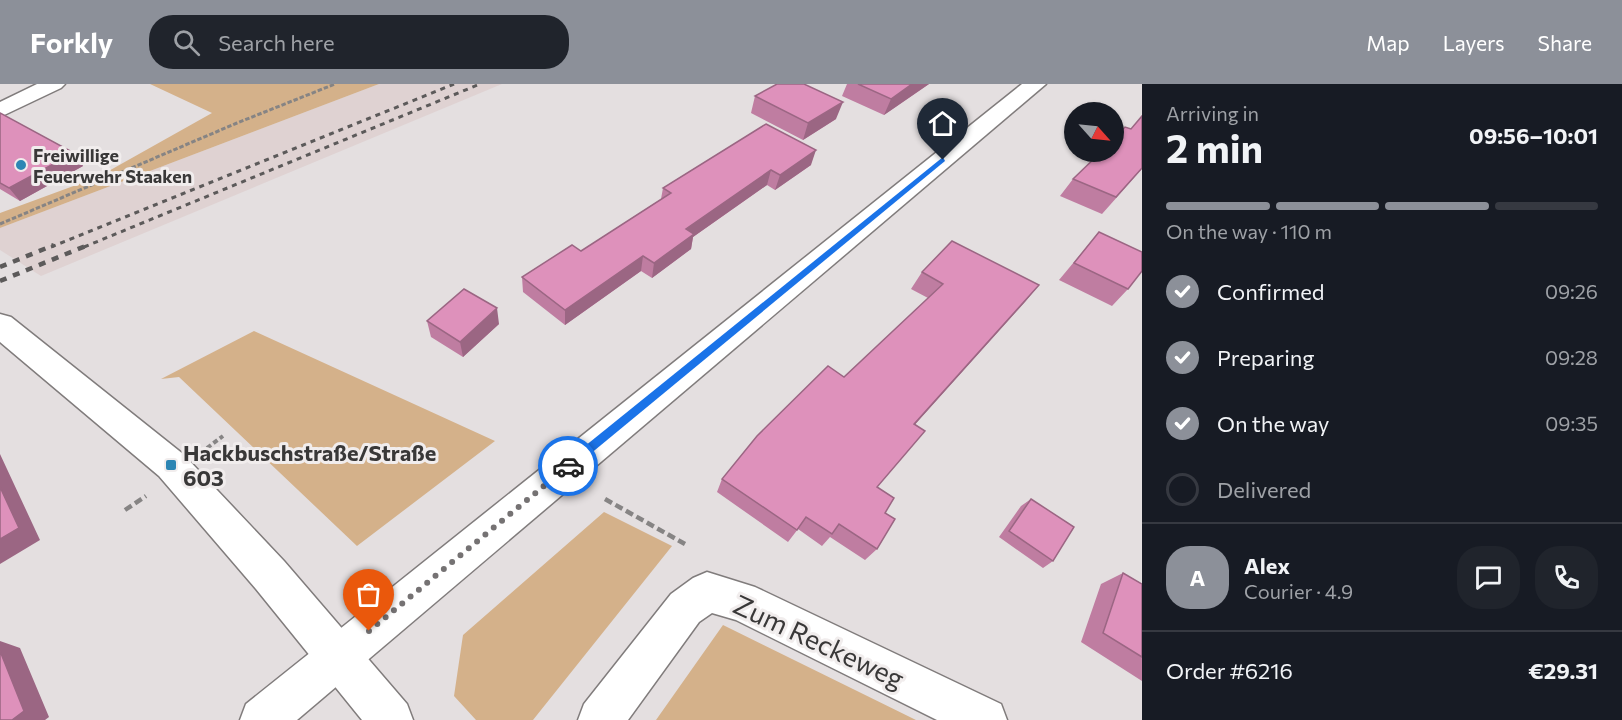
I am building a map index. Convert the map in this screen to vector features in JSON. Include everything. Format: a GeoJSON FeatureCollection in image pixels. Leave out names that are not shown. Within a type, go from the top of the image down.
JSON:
{"type":"FeatureCollection","features":[{"type":"Feature","properties":{"kind":"street"},"geometry":{"type":"LineString","coordinates":[[0,110],[54,84]]}},
{"type":"Feature","properties":{"kind":"street"},"geometry":{"type":"LineString","coordinates":[[262,720],[1035,84]]}},
{"type":"Feature","properties":{"kind":"street"},"geometry":{"type":"LineString","coordinates":[[0,325],[171,465],[270,575],[391,720]]}},
{"type":"Feature","properties":{"kind":"street","name":"Zum Reckeweg"},"geometry":{"type":"LineString","coordinates":[[600,720],[685,608],[707,592],[741,601],[985,720]]}},
{"type":"Feature","properties":{"kind":"path"},"geometry":{"type":"LineString","coordinates":[[0,224],[334,84]]}},
{"type":"Feature","properties":{"kind":"path"},"geometry":{"type":"LineString","coordinates":[[201,453],[223,436]]}},
{"type":"Feature","properties":{"kind":"path"},"geometry":{"type":"LineString","coordinates":[[605,499],[685,544]]}},
{"type":"Feature","properties":{"kind":"shaded area"},"geometry":{"type":"Polygon","coordinates":[[[150,84],[379,84],[0,228],[0,213],[98,177],[212,113],[150,84]]]}},
{"type":"Feature","properties":{"kind":"shaded area"},"geometry":{"type":"Polygon","coordinates":[[[379,84],[502,84],[41,276],[0,250],[0,228],[379,84]]]}},
{"type":"Feature","properties":{"kind":"shaded area"},"geometry":{"type":"Polygon","coordinates":[[[254,331],[495,441],[357,546],[179,377],[161,379],[254,331]]]}},
{"type":"Feature","properties":{"kind":"shaded area"},"geometry":{"type":"Polygon","coordinates":[[[604,512],[672,546],[533,720],[476,720],[454,696],[463,635],[604,512]]]}},
{"type":"Feature","properties":{"kind":"shaded area"},"geometry":{"type":"Polygon","coordinates":[[[723,625],[916,720],[656,720],[723,625]]]}},
{"type":"Feature","properties":{"kind":"building"},"geometry":{"type":"Polygon","coordinates":[[[777,84],[804,84],[843,102],[808,123],[755,96],[777,84]]]}},
{"type":"Feature","properties":{"kind":"building"},"geometry":{"type":"Polygon","coordinates":[[[858,84],[912,84],[891,99],[858,84]]]}},
{"type":"Feature","properties":{"kind":"building"},"geometry":{"type":"Polygon","coordinates":[[[0,113],[74,153],[9,188],[0,183],[0,113]]]}},
{"type":"Feature","properties":{"kind":"building"},"geometry":{"type":"Polygon","coordinates":[[[1142,116],[1142,168],[1116,197],[1073,179],[1091,162],[1124,162],[1124,128],[1131,129],[1142,116]]]}},
{"type":"Feature","properties":{"kind":"building"},"geometry":{"type":"Polygon","coordinates":[[[766,124],[816,150],[780,175],[771,170],[686,229],[694,234],[654,263],[643,256],[565,310],[522,277],[572,245],[581,251],[671,193],[663,188],[766,124]]]}},
{"type":"Feature","properties":{"kind":"building"},"geometry":{"type":"Polygon","coordinates":[[[1099,232],[1142,252],[1142,271],[1128,289],[1074,263],[1099,232]]]}},
{"type":"Feature","properties":{"kind":"building"},"geometry":{"type":"Polygon","coordinates":[[[952,241],[1039,285],[914,424],[925,431],[877,487],[894,498],[885,513],[895,519],[877,549],[839,524],[832,534],[806,517],[797,530],[722,479],[757,436],[828,366],[844,377],[943,284],[922,272],[952,241]]]}},
{"type":"Feature","properties":{"kind":"building"},"geometry":{"type":"Polygon","coordinates":[[[464,289],[497,308],[460,342],[427,321],[464,289]]]}},
{"type":"Feature","properties":{"kind":"building"},"geometry":{"type":"Polygon","coordinates":[[[0,487],[19,528],[0,539],[0,487]]]}},
{"type":"Feature","properties":{"kind":"building"},"geometry":{"type":"Polygon","coordinates":[[[1031,499],[1074,527],[1053,561],[1009,531],[1031,499]]]}},
{"type":"Feature","properties":{"kind":"building"},"geometry":{"type":"Polygon","coordinates":[[[1123,573],[1142,584],[1142,657],[1103,633],[1123,573]]]}},
{"type":"Feature","properties":{"kind":"building"},"geometry":{"type":"Polygon","coordinates":[[[0,651],[24,711],[12,720],[0,720],[0,651]]]}},
{"type":"Feature","properties":{"kind":"railway"},"geometry":{"type":"LineString","coordinates":[[51,247],[454,84]]}},
{"type":"Feature","properties":{"kind":"railway"},"geometry":{"type":"LineString","coordinates":[[84,247],[480,84]]}},
{"type":"Feature","properties":{"kind":"railway"},"geometry":{"type":"LineString","coordinates":[[0,267],[54,245]]}},
{"type":"Feature","properties":{"kind":"railway"},"geometry":{"type":"LineString","coordinates":[[0,281],[88,245]]}},
{"type":"Feature","properties":{"kind":"way so far"},"geometry":{"type":"LineString","coordinates":[[369,631],[568,466]]}},
{"type":"Feature","properties":{"kind":"place","name":"Freiwillige Feuerwehr Staaken"},"geometry":{"type":"Point","coordinates":[21,165]}},
{"type":"Feature","properties":{"kind":"place","name":"Hackbuschstraße/Straße 603"},"geometry":{"type":"Point","coordinates":[171,465]}},
{"type":"Feature","properties":{"kind":"route"},"geometry":{"type":"LineString","coordinates":[[568,466],[943,160]]}}]}
